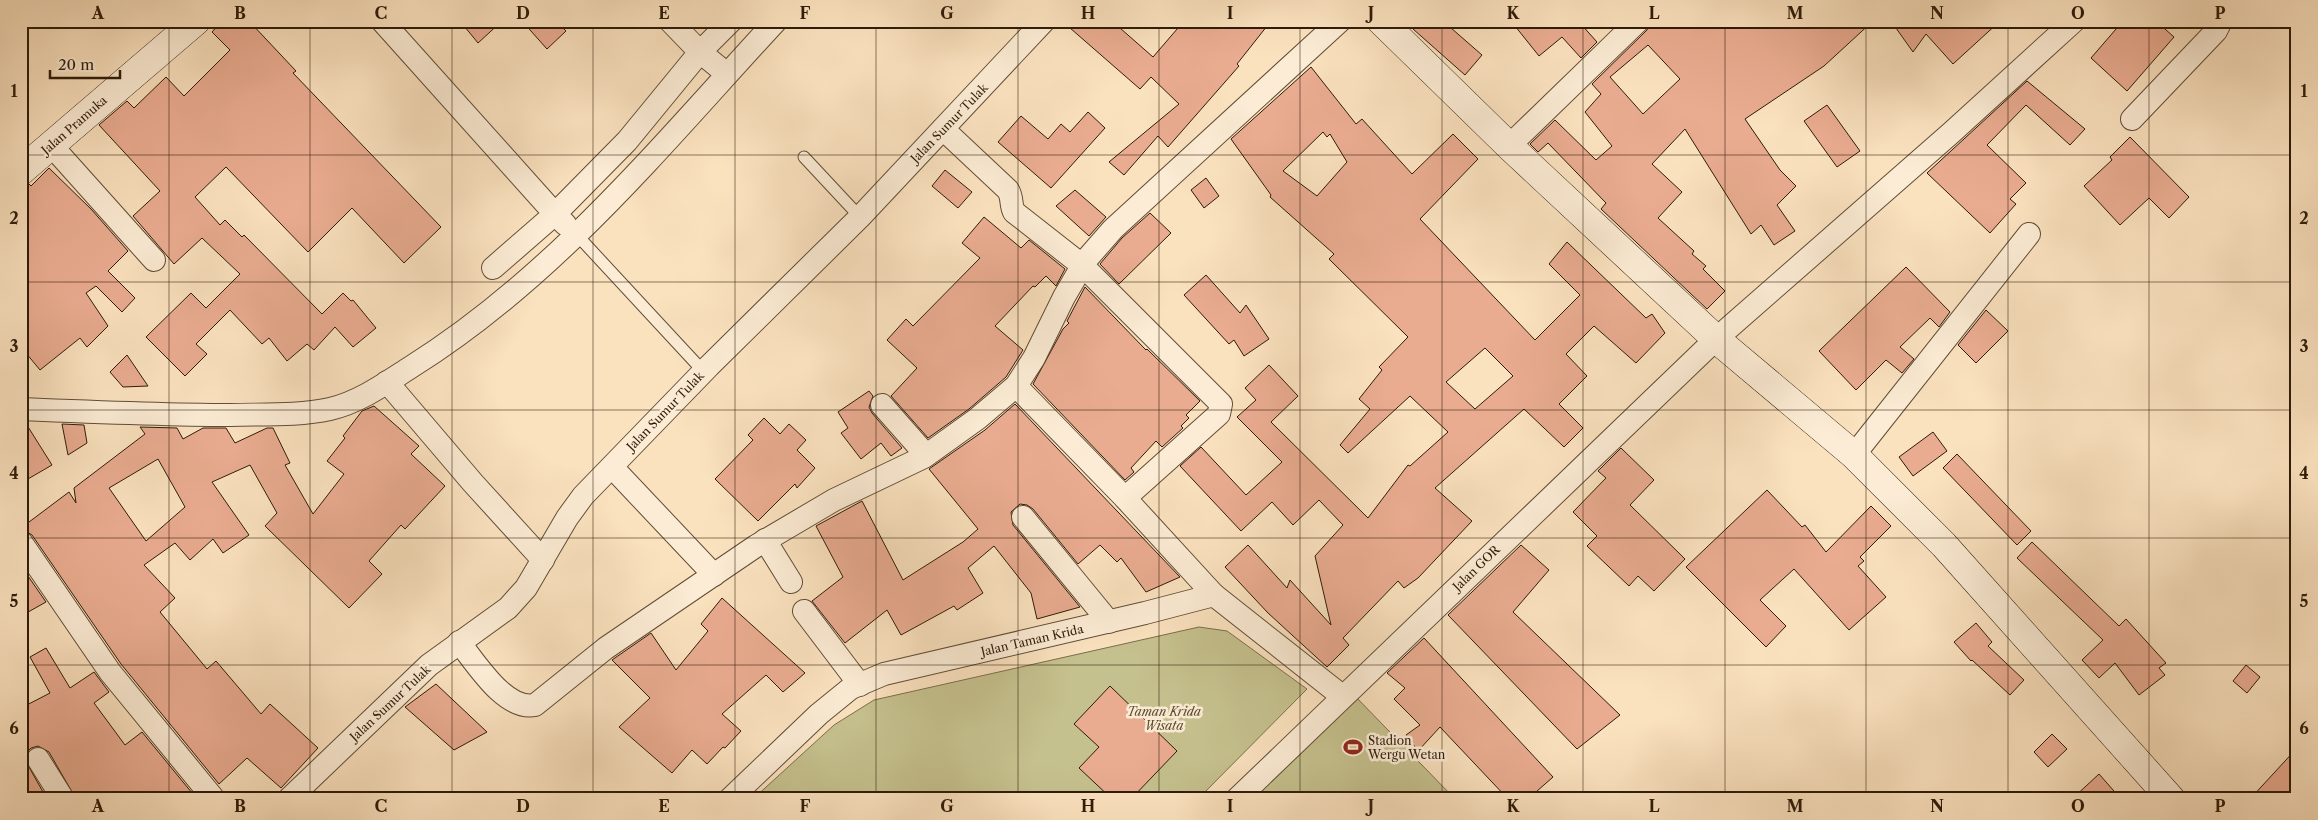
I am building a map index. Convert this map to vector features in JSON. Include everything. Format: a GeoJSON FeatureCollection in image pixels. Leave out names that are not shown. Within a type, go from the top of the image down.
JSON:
{"type":"FeatureCollection","features":[{"type":"Feature","properties":{"kind":"street","name":"Jalan Pramuka"},"geometry":{"type":"LineString","coordinates":[[21,171],[196,21]]}},
{"type":"Feature","properties":{"kind":"street"},"geometry":{"type":"LineString","coordinates":[[382,21],[565,224]]}},
{"type":"Feature","properties":{"kind":"street"},"geometry":{"type":"LineString","coordinates":[[670,21],[703,55],[725,72]]}},
{"type":"Feature","properties":{"kind":"street"},"geometry":{"type":"LineString","coordinates":[[21,409],[164,415],[283,414],[330,409],[364,396],[435,352],[504,300],[565,224],[627,140],[731,21]]}},
{"type":"Feature","properties":{"kind":"street"},"geometry":{"type":"LineString","coordinates":[[493,268],[623,190],[725,72],[776,21]]}},
{"type":"Feature","properties":{"kind":"street","name":"Jalan Sumur Tulak"},"geometry":{"type":"LineString","coordinates":[[290,799],[429,666],[459,642],[508,608],[526,588],[567,518],[583,496],[860,217],[1044,21]]}},
{"type":"Feature","properties":{"kind":"street"},"geometry":{"type":"LineString","coordinates":[[459,642],[495,687],[517,704],[535,706],[606,648],[765,540],[834,500],[926,456],[977,419],[1016,386],[1034,358],[1064,297],[1083,266],[1113,229],[1340,21]]}},
{"type":"Feature","properties":{"kind":"street"},"geometry":{"type":"LineString","coordinates":[[1381,21],[1510,146],[1716,339],[1854,455],[1944,545],[2171,799]]}},
{"type":"Feature","properties":{"kind":"street"},"geometry":{"type":"LineString","coordinates":[[1510,146],[1638,21]]}},
{"type":"Feature","properties":{"kind":"street","name":"Jalan GOR"},"geometry":{"type":"LineString","coordinates":[[1237,799],[1342,696],[1716,339],[1951,133],[2074,21]]}},
{"type":"Feature","properties":{"kind":"street"},"geometry":{"type":"LineString","coordinates":[[2132,118],[2216,31],[2221,21]]}},
{"type":"Feature","properties":{"kind":"street"},"geometry":{"type":"LineString","coordinates":[[943,129],[1008,190],[1012,196],[1011,206],[1014,212],[1083,266],[1175,357],[1222,407],[1218,414],[1125,498]]}},
{"type":"Feature","properties":{"kind":"street"},"geometry":{"type":"LineString","coordinates":[[51,145],[154,260]]}},
{"type":"Feature","properties":{"kind":"street"},"geometry":{"type":"LineString","coordinates":[[1854,455],[2029,234]]}},
{"type":"Feature","properties":{"kind":"street"},"geometry":{"type":"LineString","coordinates":[[387,382],[473,483],[544,560]]}},
{"type":"Feature","properties":{"kind":"street"},"geometry":{"type":"LineString","coordinates":[[1016,386],[1125,498],[1214,595],[1342,696]]}},
{"type":"Feature","properties":{"kind":"street"},"geometry":{"type":"LineString","coordinates":[[882,405],[926,456]]}},
{"type":"Feature","properties":{"kind":"street"},"geometry":{"type":"LineString","coordinates":[[612,467],[714,575]]}},
{"type":"Feature","properties":{"kind":"street"},"geometry":{"type":"LineString","coordinates":[[1023,517],[1109,622]]}},
{"type":"Feature","properties":{"kind":"street"},"geometry":{"type":"LineString","coordinates":[[765,540],[791,582]]}},
{"type":"Feature","properties":{"kind":"street"},"geometry":{"type":"LineString","coordinates":[[21,542],[110,672],[214,799]]}},
{"type":"Feature","properties":{"kind":"street","name":"Jalan Taman Krida"},"geometry":{"type":"LineString","coordinates":[[730,799],[819,714],[851,688],[884,674],[1109,622],[1214,595]]}},
{"type":"Feature","properties":{"kind":"street"},"geometry":{"type":"LineString","coordinates":[[804,611],[860,685]]}},
{"type":"Feature","properties":{"kind":"street"},"geometry":{"type":"LineString","coordinates":[[38,759],[63,799]]}},
{"type":"Feature","properties":{"kind":"lane"},"geometry":{"type":"LineString","coordinates":[[804,157],[860,217]]}},
{"type":"Feature","properties":{"kind":"lane"},"geometry":{"type":"LineString","coordinates":[[565,224],[704,372]]}},
{"type":"Feature","properties":{"kind":"green space","name":"Taman Krida Wisata"},"geometry":{"type":"Polygon","coordinates":[[[1199,627],[1227,631],[1307,689],[1198,799],[753,799],[834,725],[874,700],[1199,627]]]}},
{"type":"Feature","properties":{"kind":"green space","name":"Stadion Wergu Wetan"},"geometry":{"type":"Polygon","coordinates":[[[1353,694],[1455,799],[1251,799],[1353,694]]]}},
{"type":"Feature","properties":{"kind":"building"},"geometry":{"type":"Polygon","coordinates":[[[222,21],[249,21],[296,71],[293,73],[441,227],[404,263],[352,208],[308,252],[226,167],[195,197],[220,225],[225,220],[242,237],[244,235],[322,314],[343,293],[351,301],[353,300],[376,328],[353,347],[335,327],[314,350],[307,344],[287,361],[269,338],[262,344],[230,310],[196,344],[207,354],[185,376],[146,337],[191,293],[206,308],[240,274],[202,238],[174,264],[133,216],[160,191],[99,125],[127,101],[134,108],[166,77],[184,96],[230,50],[212,32],[222,21]]]}},
{"type":"Feature","properties":{"kind":"building"},"geometry":{"type":"Polygon","coordinates":[[[460,21],[502,21],[478,43],[460,21]]]}},
{"type":"Feature","properties":{"kind":"building"},"geometry":{"type":"Polygon","coordinates":[[[522,21],[556,21],[566,31],[547,49],[522,21]]]}},
{"type":"Feature","properties":{"kind":"building"},"geometry":{"type":"Polygon","coordinates":[[[1062,21],[1112,21],[1153,57],[1184,21],[1271,21],[1237,64],[1239,66],[1168,147],[1158,136],[1124,175],[1109,162],[1179,104],[1151,77],[1140,89],[1062,21]]]}},
{"type":"Feature","properties":{"kind":"building"},"geometry":{"type":"Polygon","coordinates":[[[1404,21],[1443,21],[1482,55],[1465,75],[1404,21]]]}},
{"type":"Feature","properties":{"kind":"building"},"geometry":{"type":"Polygon","coordinates":[[[1511,21],[1581,21],[1580,23],[1597,42],[1581,58],[1562,37],[1539,56],[1511,21]]]}},
{"type":"Feature","properties":{"kind":"building"},"geometry":{"type":"Polygon","coordinates":[[[1651,21],[1873,21],[1824,66],[1745,119],[1780,170],[1796,186],[1777,205],[1795,231],[1774,245],[1761,225],[1751,234],[1685,129],[1652,164],[1682,192],[1658,218],[1694,251],[1692,254],[1706,266],[1703,269],[1725,291],[1707,309],[1601,209],[1606,203],[1548,143],[1538,152],[1530,144],[1555,120],[1596,160],[1612,146],[1585,112],[1601,94],[1592,84],[1647,30],[1651,21]],[[1648,45],[1610,77],[1643,114],[1680,79],[1648,45]]]}},
{"type":"Feature","properties":{"kind":"building"},"geometry":{"type":"Polygon","coordinates":[[[1891,21],[2000,21],[1953,64],[1926,34],[1913,52],[1891,21]]]}},
{"type":"Feature","properties":{"kind":"building"},"geometry":{"type":"Polygon","coordinates":[[[2123,21],[2156,21],[2174,37],[2127,91],[2091,58],[2123,21]]]}},
{"type":"Feature","properties":{"kind":"building"},"geometry":{"type":"Polygon","coordinates":[[[1311,67],[1356,124],[1362,119],[1412,174],[1453,134],[1478,159],[1420,219],[1535,340],[1580,295],[1549,264],[1567,242],[1646,318],[1652,314],[1665,333],[1636,363],[1594,326],[1566,354],[1587,376],[1559,404],[1583,428],[1564,447],[1524,409],[1435,488],[1472,521],[1418,578],[1404,588],[1398,581],[1343,638],[1349,645],[1327,667],[1268,613],[1225,567],[1248,545],[1287,588],[1290,580],[1331,625],[1315,556],[1343,525],[1319,500],[1293,525],[1272,502],[1241,531],[1180,466],[1201,447],[1246,495],[1282,462],[1237,417],[1256,400],[1245,388],[1269,365],[1298,396],[1271,422],[1368,518],[1408,465],[1410,466],[1448,432],[1410,396],[1348,453],[1340,445],[1370,409],[1359,399],[1382,370],[1379,367],[1408,337],[1329,259],[1334,254],[1270,197],[1271,195],[1231,139],[1311,67]],[[1323,132],[1283,171],[1317,196],[1347,162],[1330,134],[1327,137],[1323,132]],[[1485,348],[1446,382],[1475,409],[1513,376],[1485,348]]]}},
{"type":"Feature","properties":{"kind":"building"},"geometry":{"type":"Polygon","coordinates":[[[2027,81],[2085,129],[2070,145],[2026,105],[1987,145],[2026,183],[2010,199],[2016,204],[1990,233],[1927,173],[2027,81]]]}},
{"type":"Feature","properties":{"kind":"building"},"geometry":{"type":"Polygon","coordinates":[[[1827,105],[1860,151],[1837,167],[1804,121],[1827,105]]]}},
{"type":"Feature","properties":{"kind":"building"},"geometry":{"type":"Polygon","coordinates":[[[1088,112],[1105,128],[1051,188],[998,142],[1021,116],[1048,139],[1061,124],[1070,132],[1088,112]]]}},
{"type":"Feature","properties":{"kind":"building"},"geometry":{"type":"Polygon","coordinates":[[[2130,137],[2189,197],[2169,218],[2149,198],[2120,225],[2084,186],[2112,160],[2110,157],[2130,137]]]}},
{"type":"Feature","properties":{"kind":"building"},"geometry":{"type":"Polygon","coordinates":[[[49,168],[91,209],[128,251],[108,271],[135,298],[122,312],[96,286],[86,293],[108,326],[87,347],[80,338],[40,370],[21,347],[21,186],[29,184],[31,186],[49,168]]]}},
{"type":"Feature","properties":{"kind":"building"},"geometry":{"type":"Polygon","coordinates":[[[945,170],[972,192],[958,208],[932,186],[945,170]]]}},
{"type":"Feature","properties":{"kind":"building"},"geometry":{"type":"Polygon","coordinates":[[[1206,178],[1219,196],[1204,208],[1191,190],[1206,178]]]}},
{"type":"Feature","properties":{"kind":"building"},"geometry":{"type":"Polygon","coordinates":[[[1075,190],[1106,217],[1089,236],[1056,206],[1075,190]]]}},
{"type":"Feature","properties":{"kind":"building"},"geometry":{"type":"Polygon","coordinates":[[[1150,213],[1171,233],[1119,284],[1100,264],[1122,238],[1150,213]]]}},
{"type":"Feature","properties":{"kind":"building"},"geometry":{"type":"Polygon","coordinates":[[[984,217],[1021,248],[1029,240],[1065,269],[1056,286],[1046,276],[1035,287],[1033,286],[995,326],[1023,350],[1006,377],[969,409],[928,438],[891,396],[917,368],[887,340],[906,319],[913,326],[980,258],[962,243],[984,217]]]}},
{"type":"Feature","properties":{"kind":"building"},"geometry":{"type":"Polygon","coordinates":[[[1906,267],[1950,312],[1939,327],[1930,318],[1900,347],[1914,359],[1902,373],[1886,360],[1856,390],[1819,351],[1906,267]]]}},
{"type":"Feature","properties":{"kind":"building"},"geometry":{"type":"Polygon","coordinates":[[[1206,275],[1240,313],[1246,305],[1269,339],[1244,356],[1234,340],[1229,344],[1184,295],[1206,275]]]}},
{"type":"Feature","properties":{"kind":"building"},"geometry":{"type":"Polygon","coordinates":[[[1085,287],[1146,350],[1200,401],[1186,415],[1189,418],[1181,426],[1183,428],[1162,447],[1156,441],[1131,468],[1134,472],[1125,480],[1033,384],[1063,329],[1069,323],[1067,321],[1085,287]]]}},
{"type":"Feature","properties":{"kind":"building"},"geometry":{"type":"Polygon","coordinates":[[[1986,310],[2008,331],[1976,363],[1958,345],[1986,310]]]}},
{"type":"Feature","properties":{"kind":"building"},"geometry":{"type":"Polygon","coordinates":[[[127,355],[148,386],[123,387],[110,372],[127,355]]]}},
{"type":"Feature","properties":{"kind":"building"},"geometry":{"type":"Polygon","coordinates":[[[869,391],[873,396],[869,407],[872,413],[902,448],[891,456],[881,443],[861,459],[841,433],[848,428],[838,412],[869,391]]]}},
{"type":"Feature","properties":{"kind":"building"},"geometry":{"type":"Polygon","coordinates":[[[1015,404],[1180,577],[1146,592],[1121,558],[1117,562],[1100,545],[1078,564],[1033,509],[1027,505],[1020,504],[1011,512],[1013,525],[1080,607],[1037,619],[1031,593],[994,546],[968,568],[983,593],[957,610],[954,606],[901,635],[887,610],[845,643],[812,601],[843,577],[816,526],[862,501],[903,580],[963,542],[978,529],[929,469],[985,430],[1015,404]]]}},
{"type":"Feature","properties":{"kind":"building"},"geometry":{"type":"Polygon","coordinates":[[[374,406],[419,446],[411,454],[445,486],[405,529],[401,525],[369,561],[382,574],[349,608],[265,526],[277,513],[250,465],[212,482],[249,535],[223,553],[213,539],[190,560],[175,543],[144,565],[175,598],[160,612],[207,669],[216,661],[261,714],[270,704],[318,748],[281,788],[247,758],[219,784],[121,664],[32,535],[21,528],[69,492],[76,503],[74,488],[145,434],[140,427],[177,428],[183,439],[203,428],[226,428],[235,443],[267,428],[273,428],[290,463],[285,465],[313,514],[344,474],[327,461],[345,438],[343,436],[362,411],[374,406]],[[158,459],[109,488],[146,541],[185,507],[158,459]]]}},
{"type":"Feature","properties":{"kind":"building"},"geometry":{"type":"Polygon","coordinates":[[[764,418],[780,434],[789,424],[806,440],[797,450],[815,468],[797,488],[795,484],[758,521],[715,479],[753,440],[748,435],[764,418]]]}},
{"type":"Feature","properties":{"kind":"building"},"geometry":{"type":"Polygon","coordinates":[[[21,422],[25,422],[52,465],[21,483],[21,422]]]}},
{"type":"Feature","properties":{"kind":"building"},"geometry":{"type":"Polygon","coordinates":[[[62,424],[84,425],[87,443],[68,455],[62,424]]]}},
{"type":"Feature","properties":{"kind":"building"},"geometry":{"type":"Polygon","coordinates":[[[1933,432],[1947,451],[1913,476],[1899,457],[1933,432]]]}},
{"type":"Feature","properties":{"kind":"building"},"geometry":{"type":"Polygon","coordinates":[[[1621,448],[1654,480],[1630,505],[1685,559],[1654,591],[1638,576],[1629,586],[1587,546],[1597,536],[1573,512],[1606,478],[1598,471],[1621,448]]]}},
{"type":"Feature","properties":{"kind":"building"},"geometry":{"type":"Polygon","coordinates":[[[1957,454],[2031,531],[2017,545],[1943,468],[1957,454]]]}},
{"type":"Feature","properties":{"kind":"building"},"geometry":{"type":"Polygon","coordinates":[[[1767,490],[1802,527],[1805,525],[1826,552],[1871,506],[1891,526],[1860,557],[1864,561],[1858,566],[1886,597],[1849,630],[1794,569],[1760,600],[1786,626],[1766,647],[1686,567],[1767,490]]]}},
{"type":"Feature","properties":{"kind":"building"},"geometry":{"type":"Polygon","coordinates":[[[2032,542],[2119,626],[2126,619],[2166,663],[2159,668],[2165,675],[2139,695],[2115,663],[2099,678],[2082,660],[2103,640],[2017,558],[2032,542]]]}},
{"type":"Feature","properties":{"kind":"building"},"geometry":{"type":"Polygon","coordinates":[[[1521,545],[1549,570],[1513,612],[1620,715],[1577,749],[1448,615],[1521,545]]]}},
{"type":"Feature","properties":{"kind":"building"},"geometry":{"type":"Polygon","coordinates":[[[21,566],[46,602],[21,616],[21,566]]]}},
{"type":"Feature","properties":{"kind":"building"},"geometry":{"type":"Polygon","coordinates":[[[722,598],[805,673],[783,692],[766,675],[722,714],[741,731],[725,748],[723,747],[707,764],[692,750],[672,773],[619,727],[650,698],[612,660],[651,633],[676,670],[708,631],[701,624],[722,598]]]}},
{"type":"Feature","properties":{"kind":"building"},"geometry":{"type":"Polygon","coordinates":[[[1976,623],[1992,642],[1988,646],[2024,680],[2010,695],[1971,661],[1954,642],[1976,623]]]}},
{"type":"Feature","properties":{"kind":"building"},"geometry":{"type":"Polygon","coordinates":[[[1424,638],[1553,777],[1528,799],[1508,799],[1440,727],[1418,751],[1406,735],[1420,725],[1394,699],[1405,688],[1387,673],[1424,638]]]}},
{"type":"Feature","properties":{"kind":"building"},"geometry":{"type":"Polygon","coordinates":[[[46,648],[70,688],[94,672],[109,692],[94,703],[125,745],[142,732],[197,799],[76,799],[49,752],[38,746],[31,748],[27,752],[25,760],[47,799],[26,799],[21,790],[21,708],[50,693],[30,657],[46,648]]]}},
{"type":"Feature","properties":{"kind":"building"},"geometry":{"type":"Polygon","coordinates":[[[2246,665],[2260,677],[2247,693],[2233,681],[2246,665]]]}},
{"type":"Feature","properties":{"kind":"building"},"geometry":{"type":"Polygon","coordinates":[[[436,684],[487,732],[454,750],[405,707],[436,684]]]}},
{"type":"Feature","properties":{"kind":"building"},"geometry":{"type":"Polygon","coordinates":[[[1110,686],[1177,751],[1131,799],[1112,799],[1079,768],[1099,747],[1074,724],[1110,686]]]}},
{"type":"Feature","properties":{"kind":"building"},"geometry":{"type":"Polygon","coordinates":[[[2052,734],[2067,749],[2048,767],[2034,752],[2052,734]]]}},
{"type":"Feature","properties":{"kind":"building"},"geometry":{"type":"Polygon","coordinates":[[[2297,748],[2297,785],[2284,799],[2250,799],[2297,748]]]}},
{"type":"Feature","properties":{"kind":"building"},"geometry":{"type":"Polygon","coordinates":[[[2099,774],[2121,799],[2072,799],[2099,774]]]}},
{"type":"Feature","properties":{"kind":"place","name":"Stadion Wergu Wetan"},"geometry":{"type":"Point","coordinates":[1353,747]}}]}
